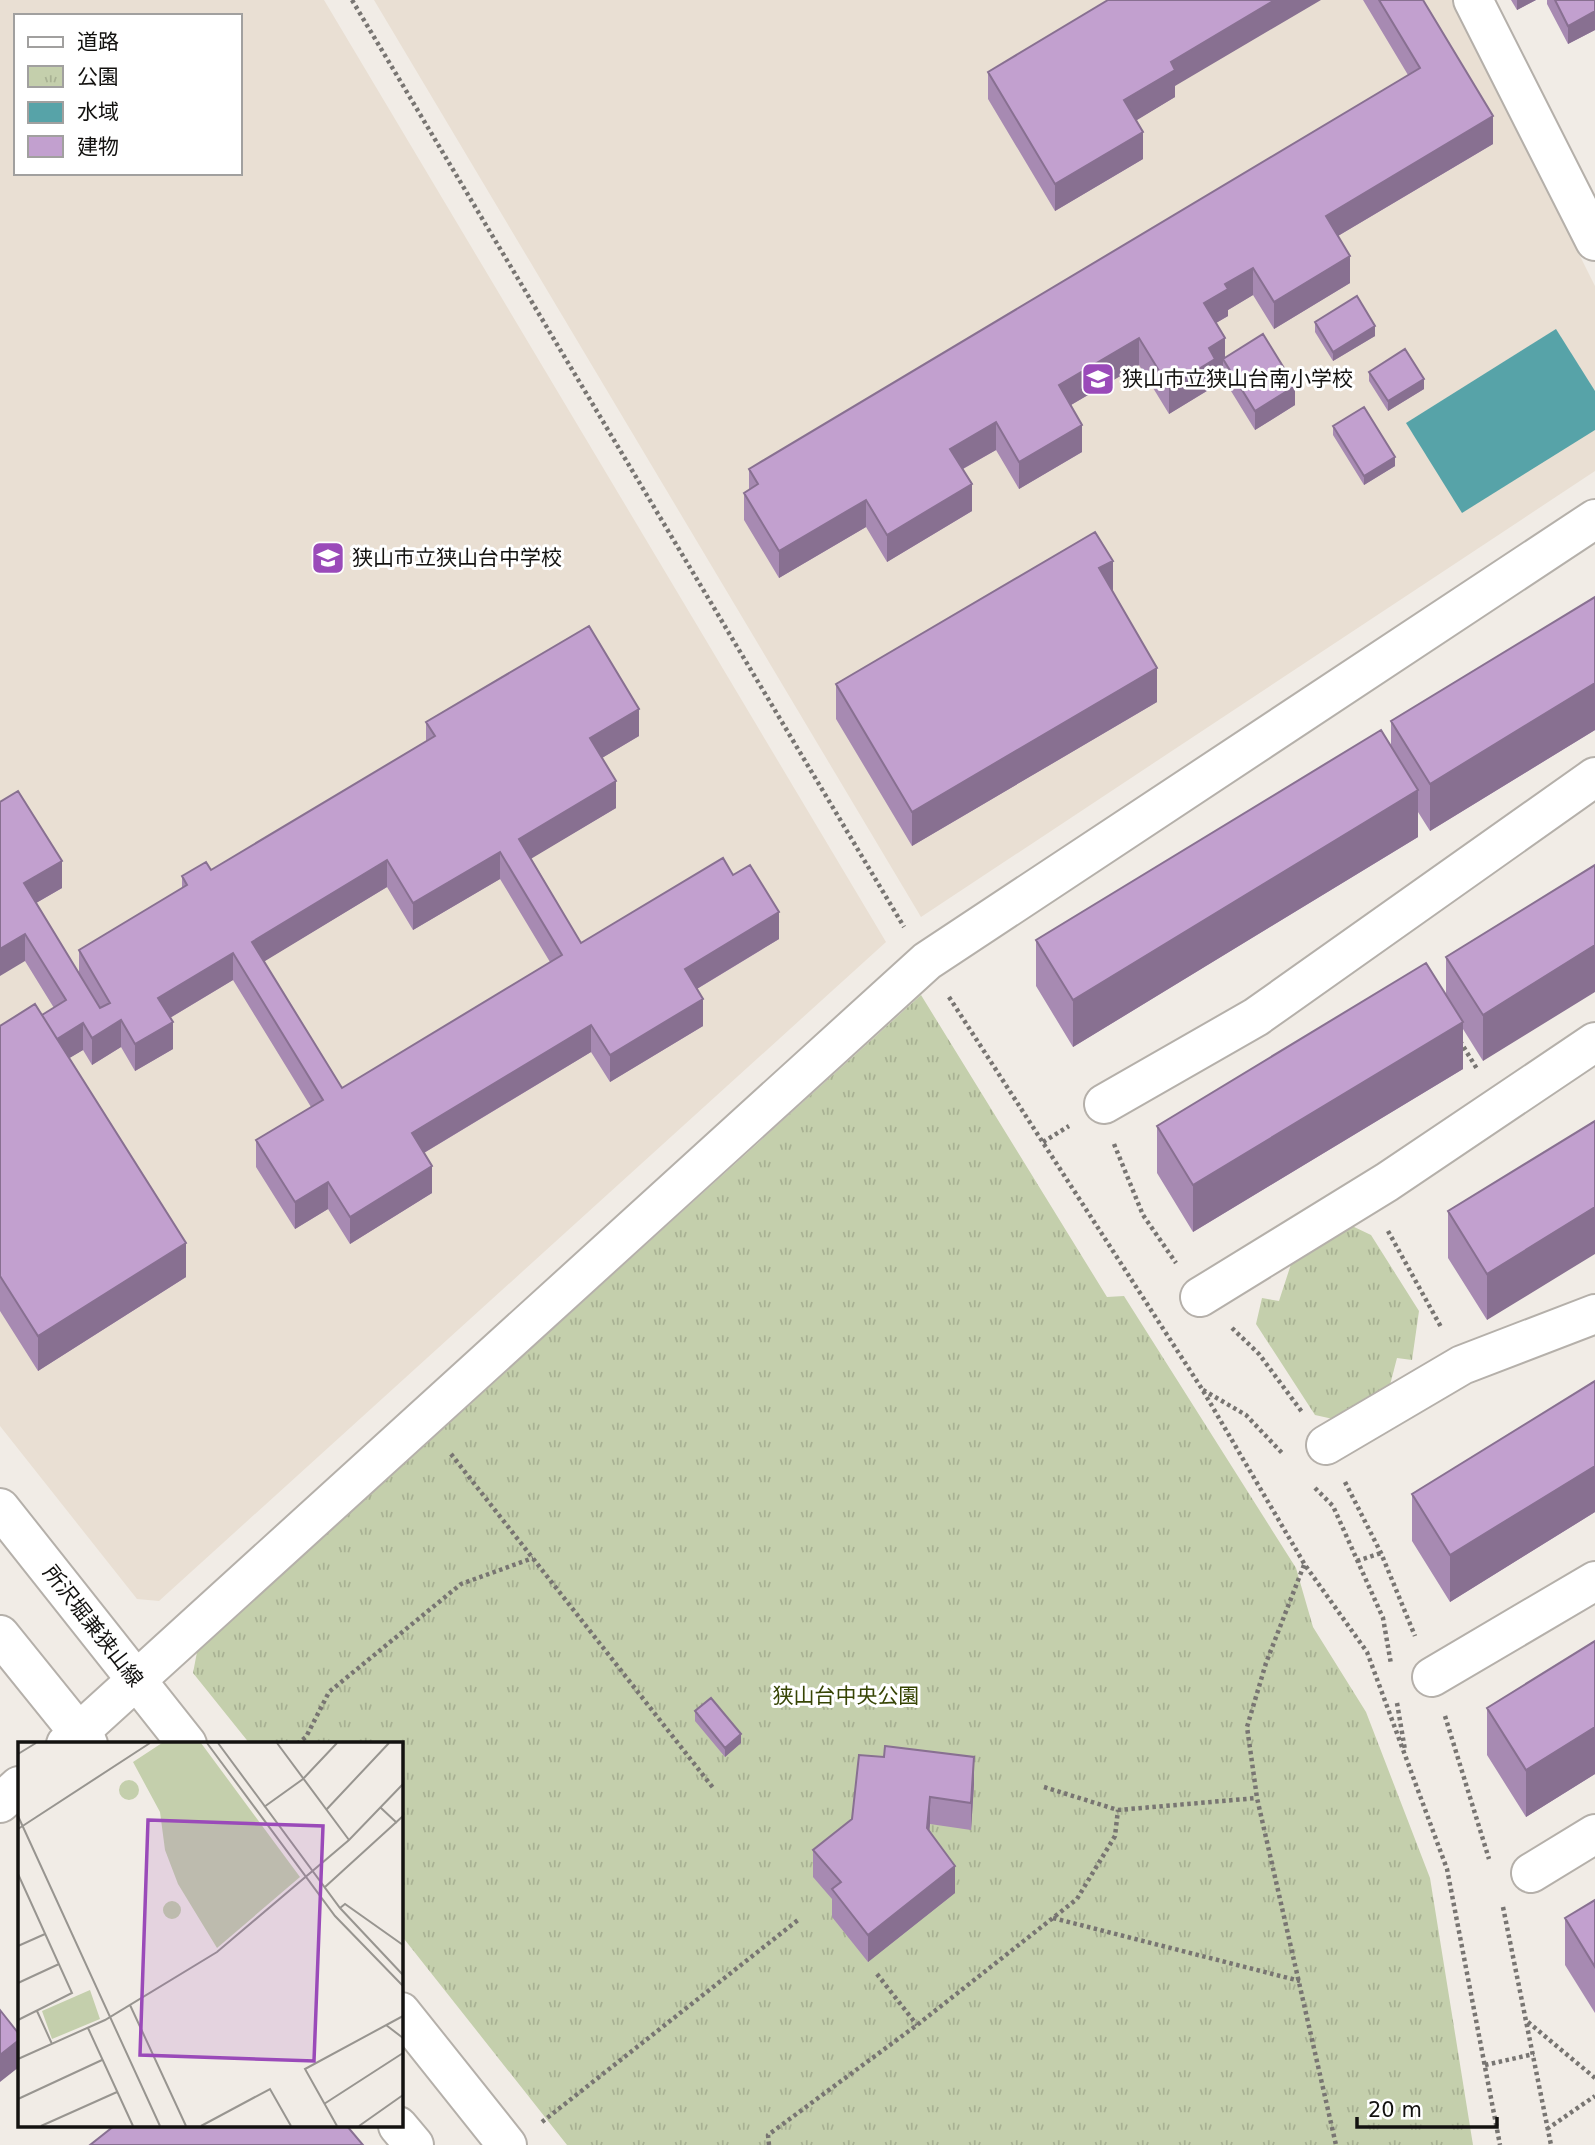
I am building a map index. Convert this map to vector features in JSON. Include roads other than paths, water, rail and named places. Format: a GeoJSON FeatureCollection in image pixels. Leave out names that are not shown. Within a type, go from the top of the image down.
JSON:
{"type":"FeatureCollection","features":[{"type":"Feature","properties":{"kind":"street"},"geometry":{"type":"LineString","coordinates":[[1473,0],[1595,241]]}},
{"type":"Feature","properties":{"kind":"street"},"geometry":{"type":"LineString","coordinates":[[0,1634],[78,1740],[135,1679],[927,961],[1595,519]]}},
{"type":"Feature","properties":{"kind":"street"},"geometry":{"type":"LineString","coordinates":[[1104,1104],[1256,1017],[1595,776]]}},
{"type":"Feature","properties":{"kind":"street"},"geometry":{"type":"LineString","coordinates":[[1200,1297],[1368,1195],[1595,1042]]}},
{"type":"Feature","properties":{"kind":"street"},"geometry":{"type":"LineString","coordinates":[[1326,1445],[1462,1365],[1595,1314]]}},
{"type":"Feature","properties":{"kind":"street","name":"所沢堀兼狭山線"},"geometry":{"type":"LineString","coordinates":[[0,1508],[185,1742]]}},
{"type":"Feature","properties":{"kind":"street"},"geometry":{"type":"LineString","coordinates":[[1433,1677],[1595,1581]]}},
{"type":"Feature","properties":{"kind":"street"},"geometry":{"type":"LineString","coordinates":[[0,1803],[18,1787]]}},
{"type":"Feature","properties":{"kind":"street"},"geometry":{"type":"LineString","coordinates":[[1531,1873],[1595,1834]]}},
{"type":"Feature","properties":{"kind":"street"},"geometry":{"type":"LineString","coordinates":[[402,2013],[520,2137]]}},
{"type":"Feature","properties":{"kind":"street"},"geometry":{"type":"LineString","coordinates":[[400,2128],[414,2145]]}},
{"type":"Feature","properties":{"kind":"water"},"geometry":{"type":"Polygon","coordinates":[[[1556,329],[1595,391],[1595,430],[1462,513],[1406,423],[1556,329]]]}},
{"type":"Feature","properties":{"kind":"place","name":"狭山市立狭山台南小学校"},"geometry":{"type":"Point","coordinates":[1098,379]}},
{"type":"Feature","properties":{"kind":"place","name":"狭山市立狭山台中学校"},"geometry":{"type":"Point","coordinates":[328,558]}},
{"type":"Feature","properties":{"kind":"park label","name":"狭山台中央公園"},"geometry":{"type":"Point","coordinates":[846,1696]}}]}
